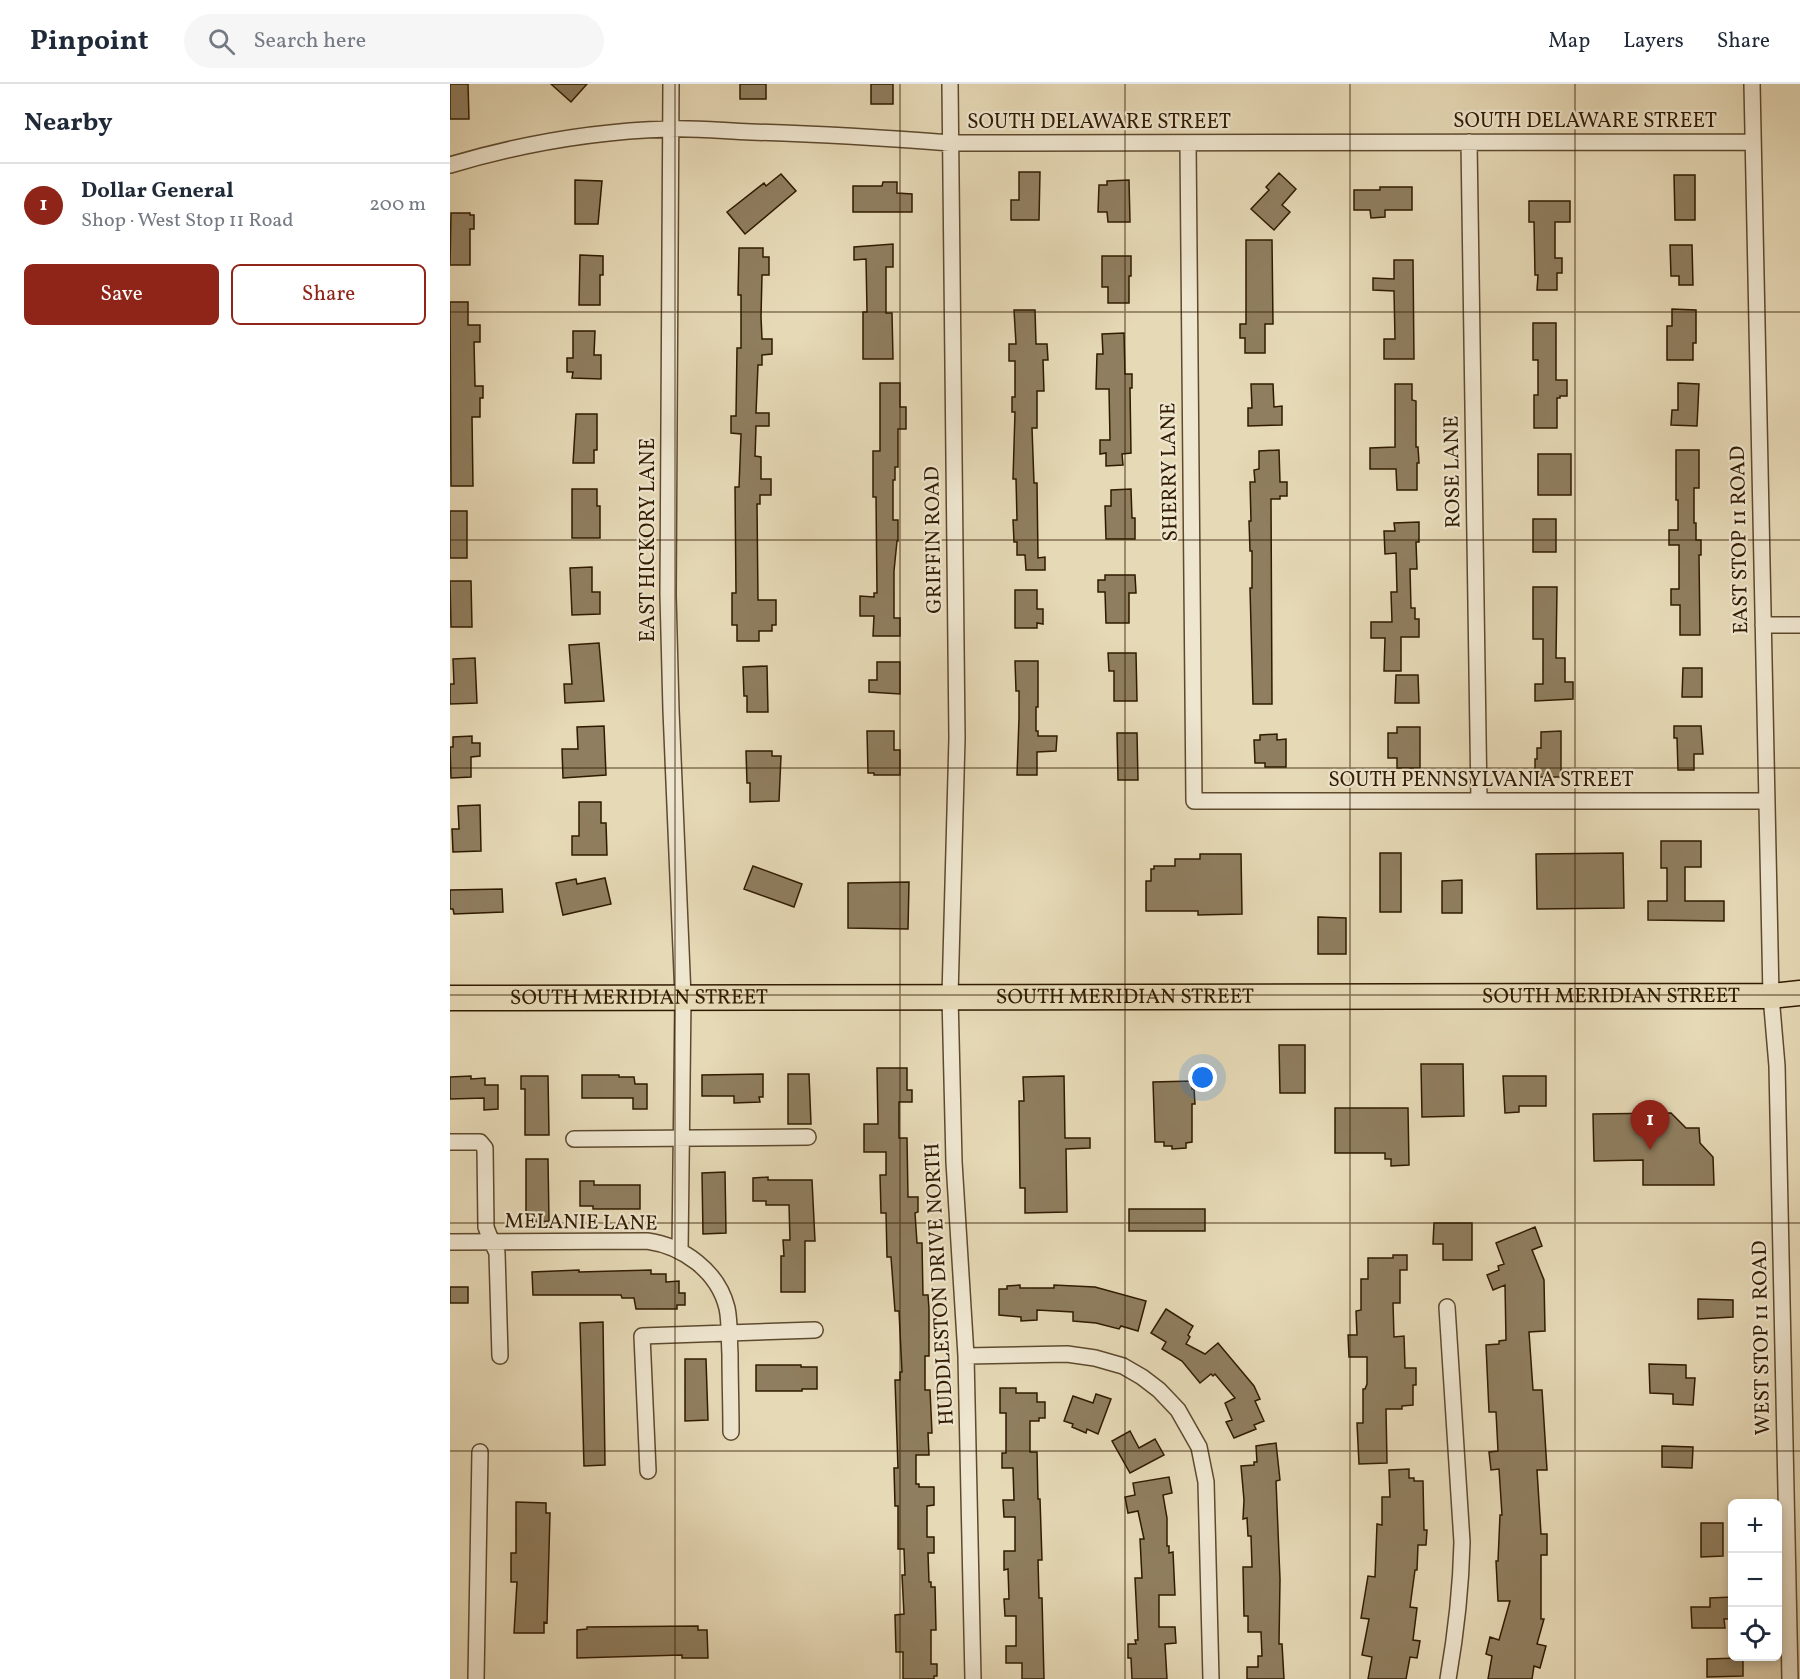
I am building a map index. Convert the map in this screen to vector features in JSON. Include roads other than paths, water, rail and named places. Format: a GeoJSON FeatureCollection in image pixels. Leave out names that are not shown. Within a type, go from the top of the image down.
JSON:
{"type":"FeatureCollection","features":[{"type":"Feature","properties":{"kind":"main road","name":"SOUTH MERIDIAN STREET"},"geometry":{"type":"LineString","coordinates":[[450,998],[1771,996],[1800,993]]}},
{"type":"Feature","properties":{"kind":"street","name":"EAST HICKORY LANE"},"geometry":{"type":"LineString","coordinates":[[670,84],[668,595],[683,996],[680,1251]]}},
{"type":"Feature","properties":{"kind":"street","name":"GRIFFIN ROAD"},"geometry":{"type":"LineString","coordinates":[[950,84],[957,738],[950,996]]}},
{"type":"Feature","properties":{"kind":"street","name":"EAST STOP 11 ROAD"},"geometry":{"type":"LineString","coordinates":[[1752,84],[1771,996]]}},
{"type":"Feature","properties":{"kind":"street","name":"SOUTH DELAWARE STREET"},"geometry":{"type":"LineString","coordinates":[[450,165],[559,140],[671,129],[950,143],[1753,142]]}},
{"type":"Feature","properties":{"kind":"street","name":"ROSE LANE"},"geometry":{"type":"LineString","coordinates":[[1469,142],[1479,801]]}},
{"type":"Feature","properties":{"kind":"street","name":"SHERRY LANE"},"geometry":{"type":"LineString","coordinates":[[1188,143],[1194,801]]}},
{"type":"Feature","properties":{"kind":"street"},"geometry":{"type":"LineString","coordinates":[[1763,626],[1800,626]]}},
{"type":"Feature","properties":{"kind":"street","name":"SOUTH PENNSYLVANIA STREET"},"geometry":{"type":"LineString","coordinates":[[1194,801],[1767,801]]}},
{"type":"Feature","properties":{"kind":"street","name":"HUDDLESTON DRIVE NORTH"},"geometry":{"type":"LineString","coordinates":[[950,996],[954,1162],[966,1356],[973,1679]]}},
{"type":"Feature","properties":{"kind":"street","name":"WEST STOP 11 ROAD"},"geometry":{"type":"LineString","coordinates":[[1771,996],[1777,1066],[1790,1679]]}},
{"type":"Feature","properties":{"kind":"street"},"geometry":{"type":"LineString","coordinates":[[574,1140],[808,1137]]}},
{"type":"Feature","properties":{"kind":"street"},"geometry":{"type":"LineString","coordinates":[[450,1142],[482,1143],[485,1148],[486,1227],[497,1253],[500,1356]]}},
{"type":"Feature","properties":{"kind":"street","name":"MELANIE LANE"},"geometry":{"type":"LineString","coordinates":[[450,1242],[647,1241],[680,1251],[704,1268],[718,1286],[727,1306],[731,1432]]}},
{"type":"Feature","properties":{"kind":"street"},"geometry":{"type":"LineString","coordinates":[[1447,1307],[1462,1542],[1462,1578],[1458,1621],[1448,1679]]}},
{"type":"Feature","properties":{"kind":"street"},"geometry":{"type":"LineString","coordinates":[[648,1471],[642,1336],[814,1330]]}},
{"type":"Feature","properties":{"kind":"street"},"geometry":{"type":"LineString","coordinates":[[966,1356],[1075,1355],[1109,1361],[1130,1370],[1159,1390],[1178,1410],[1193,1434],[1201,1454],[1206,1482],[1211,1679]]}},
{"type":"Feature","properties":{"kind":"street"},"geometry":{"type":"LineString","coordinates":[[476,1679],[480,1452]]}},
{"type":"Feature","properties":{"kind":"place","name":"Dollar General"},"geometry":{"type":"Point","coordinates":[1650,1150]}}]}
